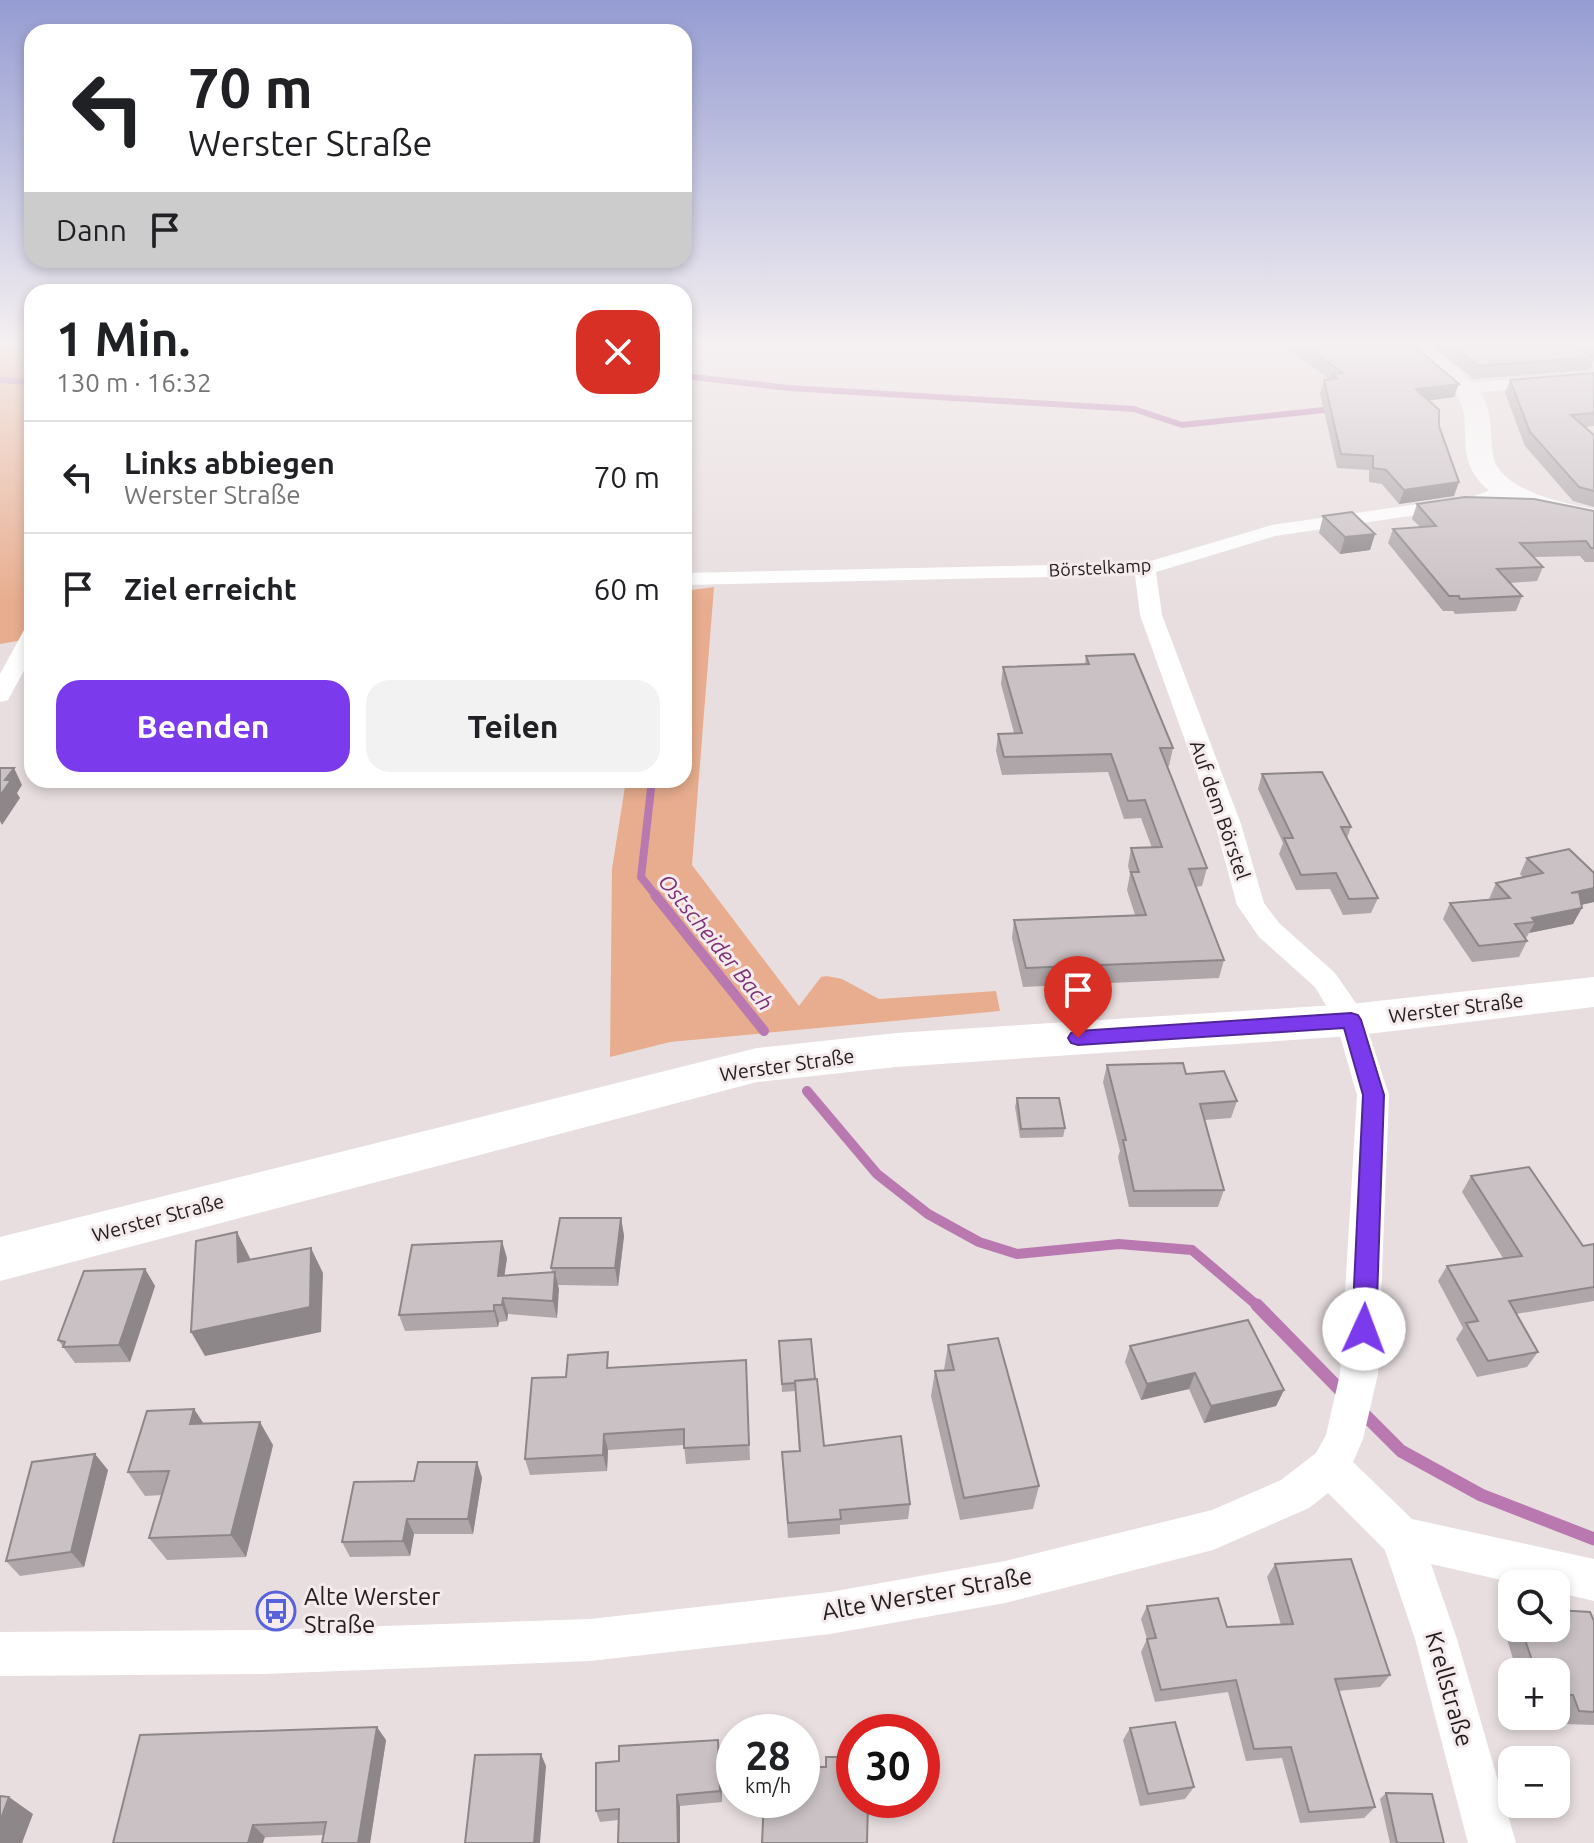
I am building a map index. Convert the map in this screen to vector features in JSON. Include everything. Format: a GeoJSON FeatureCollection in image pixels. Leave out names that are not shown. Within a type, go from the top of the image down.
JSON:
{"type":"FeatureCollection","features":[{"type":"Feature","properties":{"kind":"main road"},"geometry":{"type":"LineString","coordinates":[[1478,431],[1482,464],[1490,476],[1508,490],[1531,501],[1594,517]]}},
{"type":"Feature","properties":{"kind":"main road","name":"Werster Straße"},"geometry":{"type":"LineString","coordinates":[[0,1259],[757,1065],[896,1050],[1351,1020],[1594,992]]}},
{"type":"Feature","properties":{"kind":"street","name":"Börstelkamp"},"geometry":{"type":"LineString","coordinates":[[692,579],[1145,569],[1272,531],[1477,501],[1508,490]]}},
{"type":"Feature","properties":{"kind":"street","name":"Auf dem Börstel"},"geometry":{"type":"LineString","coordinates":[[1145,569],[1151,615],[1228,824],[1251,905],[1269,930],[1325,980],[1351,1020]]}},
{"type":"Feature","properties":{"kind":"street"},"geometry":{"type":"LineString","coordinates":[[0,695],[24,654]]}},
{"type":"Feature","properties":{"kind":"street"},"geometry":{"type":"LineString","coordinates":[[1351,1020],[1373,1095],[1359,1374],[1337,1453],[1401,1537],[1594,1580]]}},
{"type":"Feature","properties":{"kind":"street","name":"Alte Werster Straße"},"geometry":{"type":"LineString","coordinates":[[0,1654],[264,1652],[590,1640],[830,1613],[1005,1582],[1213,1530],[1295,1494],[1337,1453]]}},
{"type":"Feature","properties":{"kind":"street","name":"Krellstraße"},"geometry":{"type":"LineString","coordinates":[[1401,1537],[1436,1639],[1492,1843]]}},
{"type":"Feature","properties":{"kind":"shaded area"},"geometry":{"type":"Polygon","coordinates":[[[0,431],[24,431],[24,638],[0,644],[0,431]]]}},
{"type":"Feature","properties":{"kind":"shaded area"},"geometry":{"type":"Polygon","coordinates":[[[714,587],[692,865],[799,1006],[821,977],[827,976],[842,979],[879,999],[996,991],[1000,1011],[670,1042],[610,1057],[612,869],[625,788],[692,788],[692,590],[714,587]]]}},
{"type":"Feature","properties":{"kind":"building"},"geometry":{"type":"Polygon","coordinates":[[[1336,431],[1441,431],[1459,482],[1404,490],[1386,470],[1373,468],[1373,456],[1341,454],[1336,431]]]}},
{"type":"Feature","properties":{"kind":"building"},"geometry":{"type":"Polygon","coordinates":[[[1589,431],[1594,435],[1594,491],[1579,487],[1530,432],[1589,431]]]}},
{"type":"Feature","properties":{"kind":"building"},"geometry":{"type":"Polygon","coordinates":[[[1465,497],[1534,499],[1594,511],[1594,548],[1586,541],[1520,543],[1543,567],[1497,569],[1522,596],[1460,599],[1459,596],[1449,596],[1393,529],[1436,526],[1417,504],[1465,497]]]}},
{"type":"Feature","properties":{"kind":"building"},"geometry":{"type":"Polygon","coordinates":[[[1352,512],[1375,534],[1345,537],[1323,516],[1352,512]]]}},
{"type":"Feature","properties":{"kind":"building"},"geometry":{"type":"Polygon","coordinates":[[[1134,654],[1173,748],[1160,748],[1207,868],[1189,869],[1224,960],[1026,968],[1014,920],[1146,915],[1131,872],[1139,872],[1131,848],[1162,847],[1145,800],[1128,801],[1111,754],[1004,757],[998,734],[1022,733],[1003,667],[1089,664],[1086,656],[1134,654]]]}},
{"type":"Feature","properties":{"kind":"building"},"geometry":{"type":"Polygon","coordinates":[[[0,768],[14,768],[5,780],[11,780],[0,796],[0,768]]]}},
{"type":"Feature","properties":{"kind":"building"},"geometry":{"type":"Polygon","coordinates":[[[1322,772],[1351,827],[1341,827],[1378,898],[1349,899],[1336,873],[1301,875],[1284,838],[1293,838],[1262,774],[1322,772]]]}},
{"type":"Feature","properties":{"kind":"building"},"geometry":{"type":"Polygon","coordinates":[[[1569,849],[1594,873],[1594,888],[1571,893],[1579,892],[1582,908],[1532,918],[1535,922],[1515,924],[1527,941],[1479,946],[1450,903],[1510,898],[1496,883],[1543,873],[1527,858],[1569,849]]]}},
{"type":"Feature","properties":{"kind":"building"},"geometry":{"type":"Polygon","coordinates":[[[1183,1063],[1186,1074],[1224,1071],[1237,1101],[1200,1104],[1224,1190],[1134,1191],[1123,1140],[1126,1140],[1107,1065],[1183,1063]]]}},
{"type":"Feature","properties":{"kind":"building"},"geometry":{"type":"Polygon","coordinates":[[[1017,1098],[1059,1098],[1065,1128],[1021,1129],[1017,1098]]]}},
{"type":"Feature","properties":{"kind":"building"},"geometry":{"type":"Polygon","coordinates":[[[1529,1167],[1583,1246],[1594,1244],[1594,1287],[1509,1301],[1538,1352],[1488,1361],[1466,1323],[1478,1321],[1447,1266],[1522,1256],[1471,1176],[1529,1167]]]}},
{"type":"Feature","properties":{"kind":"building"},"geometry":{"type":"Polygon","coordinates":[[[560,1218],[621,1218],[615,1268],[551,1268],[560,1218]]]}},
{"type":"Feature","properties":{"kind":"building"},"geometry":{"type":"Polygon","coordinates":[[[237,1232],[238,1262],[311,1248],[310,1307],[191,1332],[196,1241],[237,1232]]]}},
{"type":"Feature","properties":{"kind":"building"},"geometry":{"type":"Polygon","coordinates":[[[502,1241],[498,1276],[555,1272],[553,1301],[503,1298],[502,1305],[494,1305],[494,1311],[399,1315],[412,1245],[502,1241]]]}},
{"type":"Feature","properties":{"kind":"building"},"geometry":{"type":"Polygon","coordinates":[[[145,1269],[119,1345],[63,1347],[65,1342],[58,1340],[84,1271],[145,1269]]]}},
{"type":"Feature","properties":{"kind":"building"},"geometry":{"type":"Polygon","coordinates":[[[1248,1320],[1284,1390],[1211,1406],[1195,1373],[1147,1384],[1130,1346],[1248,1320]]]}},
{"type":"Feature","properties":{"kind":"building"},"geometry":{"type":"Polygon","coordinates":[[[998,1338],[1039,1486],[964,1498],[935,1371],[954,1370],[948,1345],[998,1338]]]}},
{"type":"Feature","properties":{"kind":"building"},"geometry":{"type":"Polygon","coordinates":[[[811,1339],[815,1379],[782,1384],[779,1341],[811,1339]]]}},
{"type":"Feature","properties":{"kind":"building"},"geometry":{"type":"Polygon","coordinates":[[[608,1352],[607,1368],[746,1360],[749,1445],[684,1448],[684,1429],[604,1434],[603,1455],[525,1459],[532,1378],[566,1377],[568,1355],[608,1352]]]}},
{"type":"Feature","properties":{"kind":"building"},"geometry":{"type":"Polygon","coordinates":[[[817,1379],[824,1446],[901,1436],[910,1504],[840,1510],[841,1519],[788,1523],[782,1452],[800,1451],[795,1381],[817,1379]]]}},
{"type":"Feature","properties":{"kind":"building"},"geometry":{"type":"Polygon","coordinates":[[[194,1409],[190,1424],[260,1422],[231,1535],[149,1538],[169,1471],[128,1472],[147,1411],[194,1409]]]}},
{"type":"Feature","properties":{"kind":"building"},"geometry":{"type":"Polygon","coordinates":[[[95,1454],[71,1552],[6,1561],[32,1462],[95,1454]]]}},
{"type":"Feature","properties":{"kind":"building"},"geometry":{"type":"Polygon","coordinates":[[[418,1462],[477,1462],[468,1519],[407,1519],[403,1541],[342,1542],[354,1482],[414,1481],[418,1462]]]}},
{"type":"Feature","properties":{"kind":"building"},"geometry":{"type":"Polygon","coordinates":[[[1351,1559],[1390,1675],[1335,1679],[1375,1807],[1309,1812],[1291,1747],[1254,1749],[1236,1680],[1161,1690],[1147,1639],[1156,1638],[1147,1606],[1218,1598],[1227,1627],[1293,1624],[1275,1564],[1351,1559]]]}},
{"type":"Feature","properties":{"kind":"building"},"geometry":{"type":"Polygon","coordinates":[[[1570,1611],[1590,1612],[1594,1621],[1594,1712],[1579,1711],[1573,1695],[1570,1695],[1570,1658],[1531,1658],[1526,1642],[1570,1642],[1570,1611]]]}},
{"type":"Feature","properties":{"kind":"building"},"geometry":{"type":"Polygon","coordinates":[[[1175,1722],[1194,1787],[1148,1794],[1130,1728],[1175,1722]]]}},
{"type":"Feature","properties":{"kind":"building"},"geometry":{"type":"Polygon","coordinates":[[[377,1727],[358,1843],[322,1843],[326,1822],[253,1825],[248,1843],[113,1843],[140,1735],[377,1727]]]}},
{"type":"Feature","properties":{"kind":"building"},"geometry":{"type":"Polygon","coordinates":[[[716,1740],[716,1791],[677,1795],[678,1843],[618,1843],[619,1809],[596,1811],[596,1763],[619,1761],[619,1746],[716,1740]]]}},
{"type":"Feature","properties":{"kind":"building"},"geometry":{"type":"Polygon","coordinates":[[[541,1754],[534,1843],[465,1843],[475,1755],[541,1754]]]}},
{"type":"Feature","properties":{"kind":"building"},"geometry":{"type":"Polygon","coordinates":[[[826,1757],[836,1757],[836,1818],[868,1818],[867,1843],[762,1843],[763,1818],[820,1818],[820,1767],[826,1767],[826,1757]]]}},
{"type":"Feature","properties":{"kind":"building"},"geometry":{"type":"Polygon","coordinates":[[[1386,1793],[1432,1794],[1444,1843],[1397,1843],[1386,1793]]]}},
{"type":"Feature","properties":{"kind":"building"},"geometry":{"type":"Polygon","coordinates":[[[0,1796],[9,1797],[0,1821],[0,1796]]]}},
{"type":"Feature","properties":{"kind":"waterway","name":"Ostscheider Bach"},"geometry":{"type":"LineString","coordinates":[[651,788],[641,877],[657,897]]}},
{"type":"Feature","properties":{"kind":"waterway","name":"Ostscheider Bach"},"geometry":{"type":"LineString","coordinates":[[655,895],[764,1031]]}},
{"type":"Feature","properties":{"kind":"waterway","name":"Ostscheider Bach"},"geometry":{"type":"LineString","coordinates":[[807,1091],[877,1174],[928,1214],[979,1242],[1017,1254],[1119,1244],[1192,1250],[1259,1307]]}},
{"type":"Feature","properties":{"kind":"waterway","name":"Ostscheider Bach"},"geometry":{"type":"LineString","coordinates":[[1259,1307],[1345,1395]]}},
{"type":"Feature","properties":{"kind":"waterway","name":"Ostscheider Bach"},"geometry":{"type":"LineString","coordinates":[[1361,1411],[1401,1451],[1481,1495],[1594,1539]]}},
{"type":"Feature","properties":{"kind":"place","name":"Alte Werster Straße"},"geometry":{"type":"Point","coordinates":[276,1611]}},
{"type":"Feature","properties":{"kind":"route"},"geometry":{"type":"LineString","coordinates":[[1078,1038],[1351,1020],[1373,1095],[1364,1329]]}}]}
